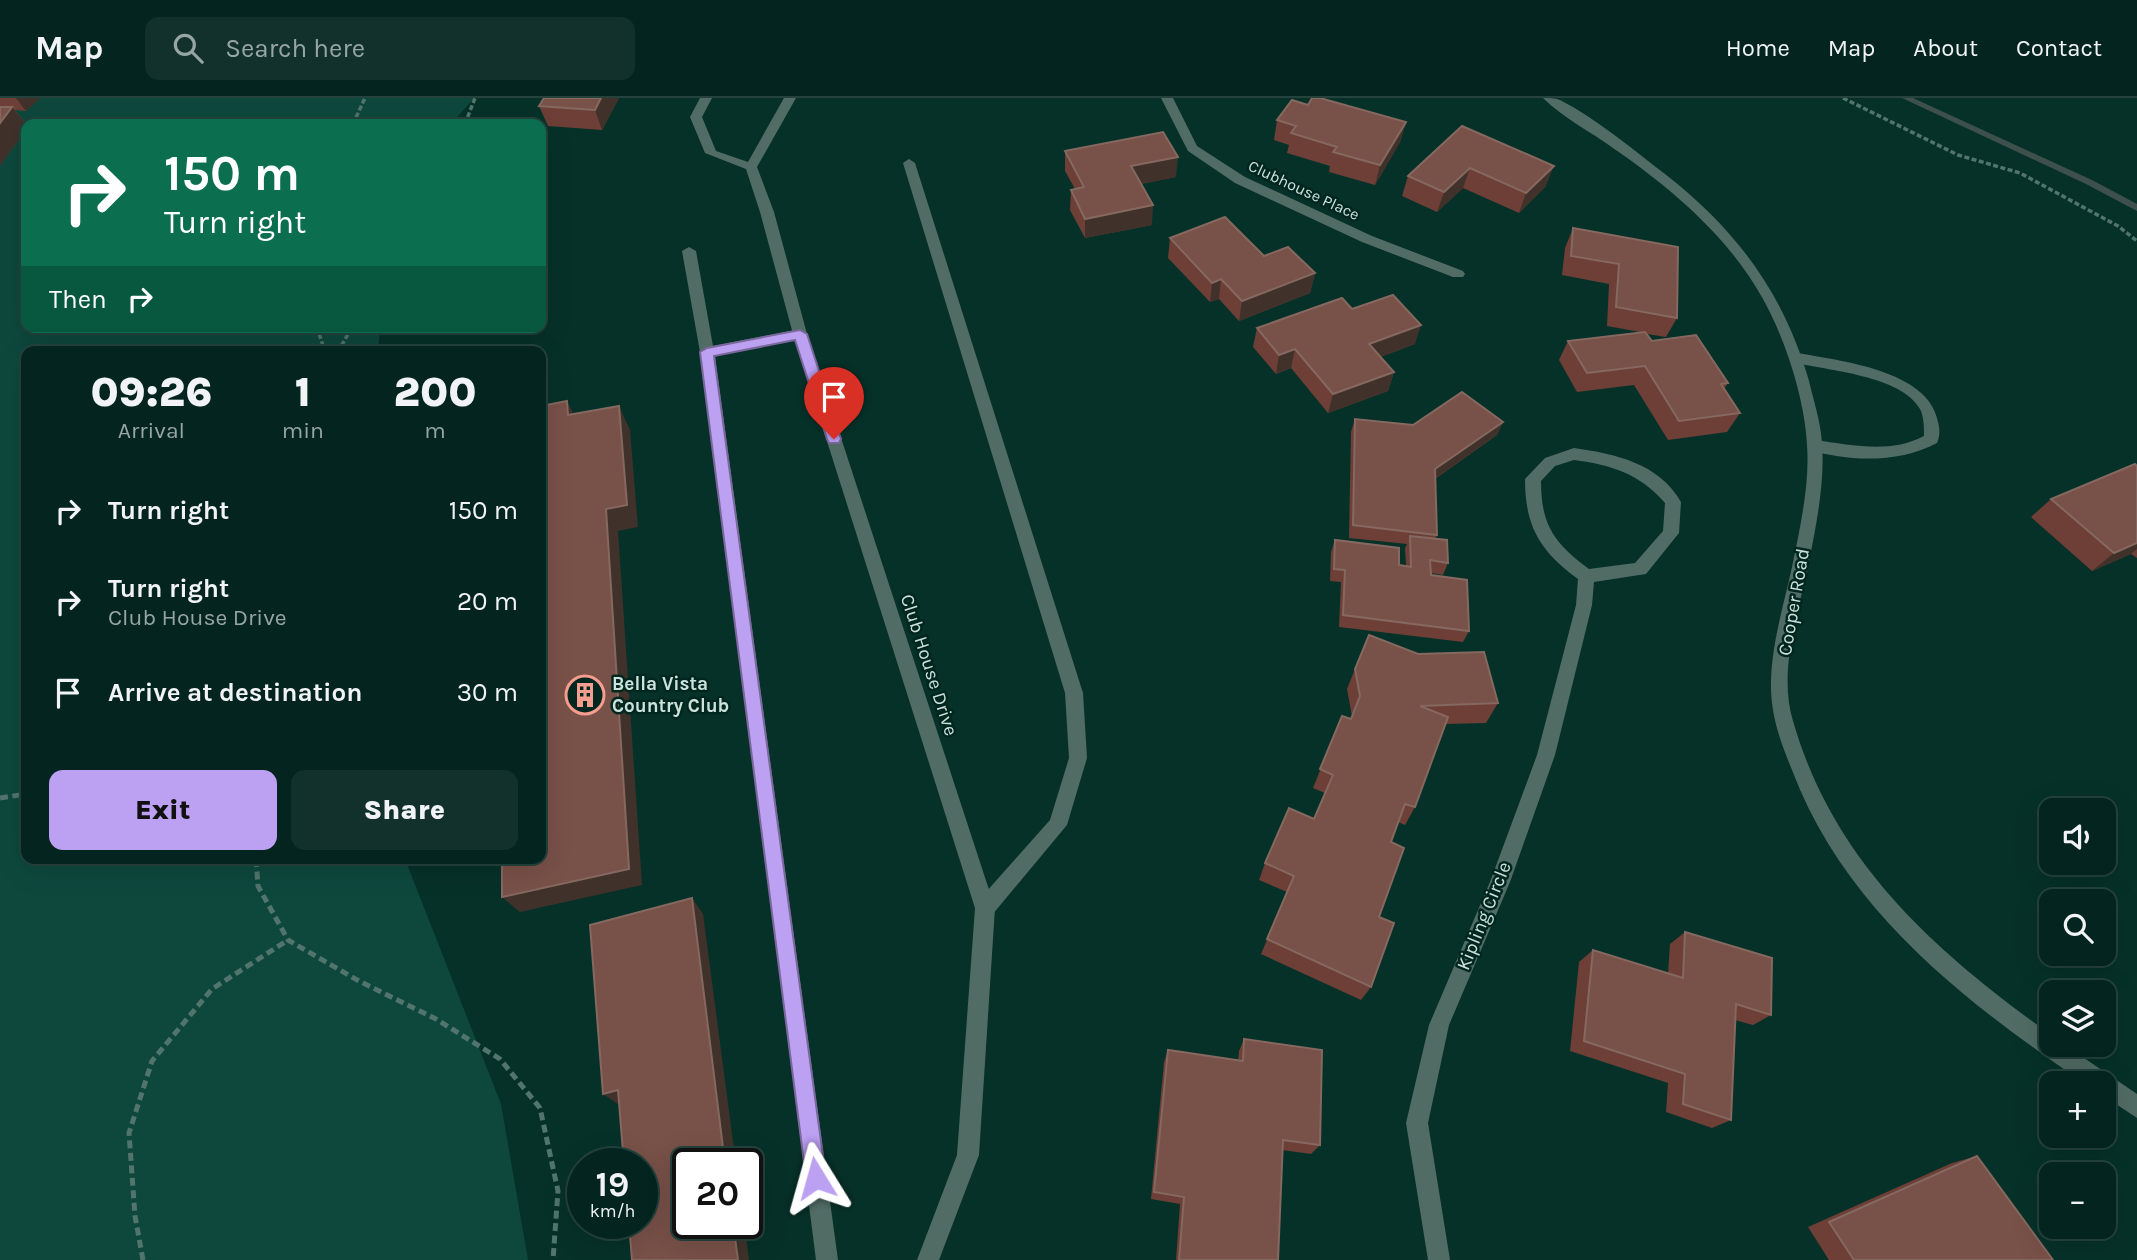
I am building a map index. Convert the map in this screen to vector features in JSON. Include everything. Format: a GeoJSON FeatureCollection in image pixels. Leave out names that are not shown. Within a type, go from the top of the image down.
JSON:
{"type":"FeatureCollection","features":[{"type":"Feature","properties":{"kind":"street"},"geometry":{"type":"LineString","coordinates":[[706,98],[696,117],[710,153],[751,167],[790,98]]}},
{"type":"Feature","properties":{"kind":"street","name":"Clubhouse Place"},"geometry":{"type":"LineString","coordinates":[[1167,98],[1192,148],[1240,180],[1367,240],[1458,274]]}},
{"type":"Feature","properties":{"kind":"street","name":"Cooper Road"},"geometry":{"type":"LineString","coordinates":[[1549,98],[1641,160],[1737,246],[1773,302],[1798,358],[1815,446],[1808,523],[1791,602],[1779,704],[1803,784],[1846,858],[1898,923],[1984,1001],[2084,1071]]}},
{"type":"Feature","properties":{"kind":"street"},"geometry":{"type":"LineString","coordinates":[[909,163],[1074,693],[1077,758],[1058,825],[985,908]]}},
{"type":"Feature","properties":{"kind":"street","name":"Club House Drive"},"geometry":{"type":"LineString","coordinates":[[751,167],[767,212],[800,334],[985,908],[968,1154],[928,1260]]}},
{"type":"Feature","properties":{"kind":"street"},"geometry":{"type":"LineString","coordinates":[[689,251],[707,352],[827,1260]]}},
{"type":"Feature","properties":{"kind":"street"},"geometry":{"type":"LineString","coordinates":[[707,352],[800,334]]}},
{"type":"Feature","properties":{"kind":"street"},"geometry":{"type":"LineString","coordinates":[[1798,358],[1868,372],[1899,386],[1920,399],[1932,422],[1932,439],[1915,450],[1892,453],[1815,446]]}},
{"type":"Feature","properties":{"kind":"street"},"geometry":{"type":"LineString","coordinates":[[1574,454],[1614,459],[1636,468],[1658,483],[1673,502],[1671,533],[1640,569],[1586,576],[1556,554],[1539,530],[1531,500],[1533,479],[1550,462],[1574,454]]}},
{"type":"Feature","properties":{"kind":"street","name":"Kipling Circle"},"geometry":{"type":"LineString","coordinates":[[1438,1260],[1417,1123],[1439,1025],[1500,881],[1546,755],[1584,605],[1586,576]]}},
{"type":"Feature","properties":{"kind":"street","name":"Cooper Road"},"geometry":{"type":"LineString","coordinates":[[2116,1093],[2137,1107]]}},
{"type":"Feature","properties":{"kind":"path"},"geometry":{"type":"LineString","coordinates":[[355,119],[365,98]]}},
{"type":"Feature","properties":{"kind":"path"},"geometry":{"type":"LineString","coordinates":[[467,119],[475,98]]}},
{"type":"Feature","properties":{"kind":"path"},"geometry":{"type":"LineString","coordinates":[[1843,98],[1958,155],[2020,173],[2118,226],[2137,241]]}},
{"type":"Feature","properties":{"kind":"path"},"geometry":{"type":"LineString","coordinates":[[0,798],[21,795]]}},
{"type":"Feature","properties":{"kind":"path"},"geometry":{"type":"LineString","coordinates":[[256,864],[258,886],[288,940],[359,981],[436,1019],[500,1059],[540,1108],[558,1191],[553,1260]]}},
{"type":"Feature","properties":{"kind":"path"},"geometry":{"type":"LineString","coordinates":[[143,1260],[135,1216],[129,1133],[152,1061],[212,989],[288,940]]}},
{"type":"Feature","properties":{"kind":"green space"},"geometry":{"type":"Polygon","coordinates":[[[0,98],[474,98],[455,119],[21,119],[21,333],[380,333],[378,346],[21,346],[21,864],[407,864],[501,1104],[528,1260],[0,1260],[0,98]]]}},
{"type":"Feature","properties":{"kind":"building"},"geometry":{"type":"Polygon","coordinates":[[[544,98],[601,98],[595,110],[539,106],[544,98]]]}},
{"type":"Feature","properties":{"kind":"building"},"geometry":{"type":"Polygon","coordinates":[[[1312,98],[1406,122],[1380,165],[1333,152],[1337,147],[1291,133],[1296,126],[1277,120],[1292,100],[1308,105],[1312,98]]]}},
{"type":"Feature","properties":{"kind":"building"},"geometry":{"type":"Polygon","coordinates":[[[0,107],[12,107],[0,123],[0,107]]]}},
{"type":"Feature","properties":{"kind":"building"},"geometry":{"type":"Polygon","coordinates":[[[1462,126],[1554,166],[1526,193],[1470,168],[1444,192],[1408,176],[1462,126]]]}},
{"type":"Feature","properties":{"kind":"building"},"geometry":{"type":"Polygon","coordinates":[[[1163,132],[1178,157],[1131,166],[1153,205],[1085,219],[1071,190],[1084,187],[1065,151],[1163,132]]]}},
{"type":"Feature","properties":{"kind":"building"},"geometry":{"type":"Polygon","coordinates":[[[1225,217],[1264,256],[1288,247],[1315,273],[1242,301],[1221,279],[1212,283],[1170,238],[1225,217]]]}},
{"type":"Feature","properties":{"kind":"building"},"geometry":{"type":"Polygon","coordinates":[[[1573,228],[1678,247],[1677,318],[1616,307],[1619,264],[1571,256],[1573,228]]]}},
{"type":"Feature","properties":{"kind":"building"},"geometry":{"type":"Polygon","coordinates":[[[1393,295],[1421,325],[1369,344],[1394,372],[1333,394],[1295,349],[1279,355],[1257,328],[1342,298],[1352,309],[1393,295]]]}},
{"type":"Feature","properties":{"kind":"building"},"geometry":{"type":"Polygon","coordinates":[[[1645,332],[1652,341],[1696,335],[1728,383],[1721,384],[1740,413],[1679,421],[1645,366],[1587,373],[1568,341],[1645,332]]]}},
{"type":"Feature","properties":{"kind":"building"},"geometry":{"type":"Polygon","coordinates":[[[1462,392],[1503,422],[1435,469],[1437,535],[1353,525],[1355,419],[1413,425],[1462,392]]]}},
{"type":"Feature","properties":{"kind":"building","name":"Bella Vista Country Club"},"geometry":{"type":"Polygon","coordinates":[[[567,401],[568,415],[619,406],[627,505],[606,509],[629,869],[502,897],[502,864],[546,864],[546,405],[567,401]]]}},
{"type":"Feature","properties":{"kind":"building"},"geometry":{"type":"Polygon","coordinates":[[[2135,464],[2137,543],[2114,553],[2051,499],[2135,464]]]}},
{"type":"Feature","properties":{"kind":"building"},"geometry":{"type":"Polygon","coordinates":[[[1410,536],[1447,540],[1448,563],[1430,560],[1431,575],[1467,580],[1469,631],[1343,615],[1345,570],[1334,569],[1335,540],[1399,548],[1399,565],[1411,567],[1410,536]]]}},
{"type":"Feature","properties":{"kind":"building"},"geometry":{"type":"Polygon","coordinates":[[[1369,635],[1418,654],[1484,652],[1498,703],[1420,706],[1448,717],[1415,807],[1405,804],[1391,842],[1404,848],[1379,917],[1394,923],[1371,987],[1267,939],[1294,876],[1265,863],[1289,808],[1314,819],[1333,775],[1320,769],[1342,716],[1351,719],[1360,696],[1355,669],[1369,635]]]}},
{"type":"Feature","properties":{"kind":"building"},"geometry":{"type":"Polygon","coordinates":[[[692,898],[723,1148],[672,1148],[672,1239],[735,1239],[738,1260],[632,1260],[630,1239],[658,1239],[658,1148],[623,1148],[618,1090],[603,1094],[590,925],[692,898]]]}},
{"type":"Feature","properties":{"kind":"building"},"geometry":{"type":"Polygon","coordinates":[[[1685,932],[1772,958],[1771,1015],[1736,1004],[1731,1120],[1683,1104],[1685,1074],[1584,1041],[1593,950],[1683,978],[1685,932]]]}},
{"type":"Feature","properties":{"kind":"building"},"geometry":{"type":"Polygon","coordinates":[[[1244,1039],[1322,1050],[1320,1145],[1283,1140],[1278,1260],[1179,1260],[1184,1197],[1154,1192],[1168,1050],[1243,1061],[1244,1039]]]}},
{"type":"Feature","properties":{"kind":"building"},"geometry":{"type":"Polygon","coordinates":[[[1977,1156],[2053,1260],[1854,1260],[1829,1222],[1977,1156]]]}},
{"type":"Feature","properties":{"kind":"waterway"},"geometry":{"type":"LineString","coordinates":[[1906,98],[2089,182],[2137,208]]}},
{"type":"Feature","properties":{"kind":"place","name":"Bella Vista Country Club"},"geometry":{"type":"Point","coordinates":[585,695]}},
{"type":"Feature","properties":{"kind":"route"},"geometry":{"type":"LineString","coordinates":[[816,1178],[707,352],[800,334],[834,439]]}}]}
